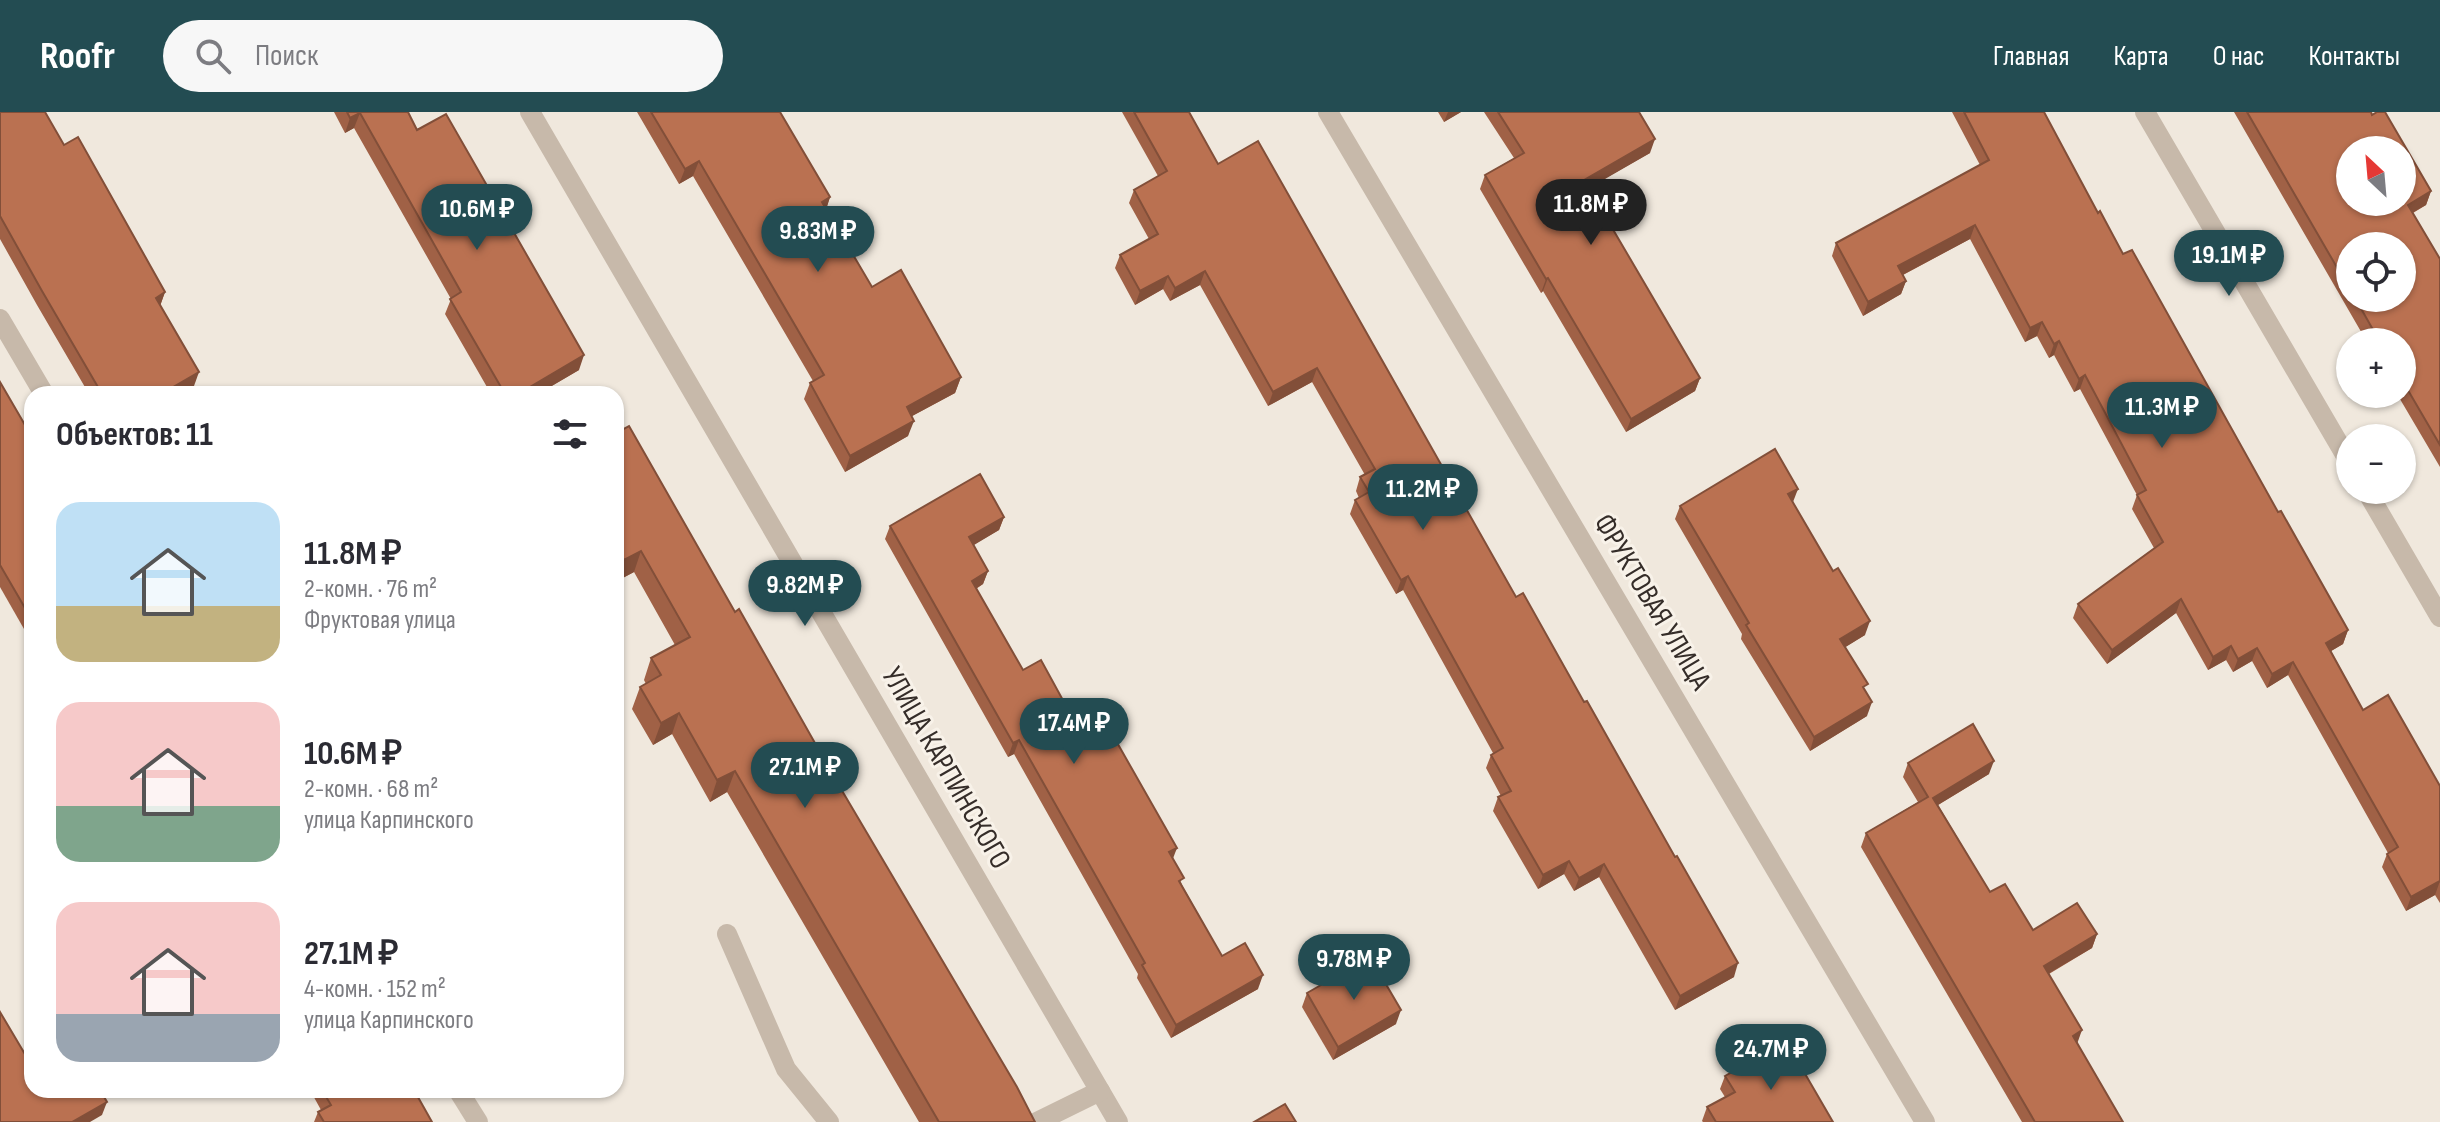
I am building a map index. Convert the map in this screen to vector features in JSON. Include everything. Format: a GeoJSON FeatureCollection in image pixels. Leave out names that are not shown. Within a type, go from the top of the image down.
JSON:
{"type":"FeatureCollection","features":[{"type":"Feature","properties":{"kind":"street","name":"УЛИЦА КАРПИНСКОГО"},"geometry":{"type":"LineString","coordinates":[[530,112],[1118,1122]]}},
{"type":"Feature","properties":{"kind":"street","name":"ФРУКТОВАЯ УЛИЦА"},"geometry":{"type":"LineString","coordinates":[[1328,112],[1925,1122]]}},
{"type":"Feature","properties":{"kind":"street"},"geometry":{"type":"LineString","coordinates":[[2145,112],[2336,439]]}},
{"type":"Feature","properties":{"kind":"street"},"geometry":{"type":"LineString","coordinates":[[0,319],[39,386]]}},
{"type":"Feature","properties":{"kind":"street"},"geometry":{"type":"LineString","coordinates":[[2374,504],[2440,617]]}},
{"type":"Feature","properties":{"kind":"street"},"geometry":{"type":"LineString","coordinates":[[727,934],[786,1069],[829,1122]]}},
{"type":"Feature","properties":{"kind":"street"},"geometry":{"type":"LineString","coordinates":[[1037,1122],[1100,1091]]}},
{"type":"Feature","properties":{"kind":"street"},"geometry":{"type":"LineString","coordinates":[[463,1098],[478,1122]]}},
{"type":"Feature","properties":{"kind":"building"},"geometry":{"type":"Polygon","coordinates":[[[0,112],[45,112],[64,145],[78,137],[165,292],[156,298],[199,372],[175,386],[97,386],[0,216],[0,112]]]}},
{"type":"Feature","properties":{"kind":"building"},"geometry":{"type":"Polygon","coordinates":[[[347,112],[408,112],[417,130],[446,114],[584,355],[532,386],[500,386],[450,299],[461,292],[360,113],[350,118],[347,112]]]}},
{"type":"Feature","properties":{"kind":"building"},"geometry":{"type":"Polygon","coordinates":[[[651,112],[780,112],[830,197],[822,202],[872,287],[901,270],[961,377],[907,407],[914,421],[850,456],[810,383],[824,375],[699,161],[685,169],[651,112]]]}},
{"type":"Feature","properties":{"kind":"building"},"geometry":{"type":"Polygon","coordinates":[[[1134,112],[1189,112],[1218,164],[1258,141],[1516,597],[1523,593],[1738,963],[1680,996],[1604,864],[1579,878],[1569,861],[1543,875],[1498,797],[1511,791],[1491,755],[1503,748],[1408,576],[1401,580],[1355,500],[1369,492],[1360,477],[1375,469],[1317,368],[1273,392],[1205,271],[1175,288],[1168,276],[1140,291],[1120,255],[1158,234],[1134,190],[1167,171],[1134,112]]]}},
{"type":"Feature","properties":{"kind":"building"},"geometry":{"type":"Polygon","coordinates":[[[1498,112],[1639,112],[1655,139],[1584,180],[1700,378],[1631,419],[1485,175],[1524,153],[1498,112]]]}},
{"type":"Feature","properties":{"kind":"building"},"geometry":{"type":"Polygon","coordinates":[[[1964,112],[2044,112],[2123,254],[2132,250],[2278,512],[2281,511],[2348,630],[2326,643],[2363,710],[2388,695],[2440,786],[2440,881],[2411,897],[2387,854],[2398,847],[2293,662],[2272,674],[2257,648],[2238,659],[2231,646],[2213,657],[2181,599],[2112,650],[2078,604],[2163,542],[2137,495],[2146,490],[2085,375],[2079,379],[2059,341],[2054,344],[2042,322],[2030,328],[1975,225],[1898,266],[1906,281],[1868,302],[1836,243],[1989,160],[1964,112]]]}},
{"type":"Feature","properties":{"kind":"building"},"geometry":{"type":"Polygon","coordinates":[[[2247,112],[2371,112],[2372,115],[2385,112],[2399,136],[2336,136],[2336,216],[2415,216],[2440,259],[2440,445],[2416,404],[2416,328],[2372,328],[2363,312],[2416,312],[2416,232],[2336,232],[2336,266],[2247,112]]]}},
{"type":"Feature","properties":{"kind":"building"},"geometry":{"type":"Polygon","coordinates":[[[2416,165],[2431,191],[2416,200],[2416,165]]]}},
{"type":"Feature","properties":{"kind":"building"},"geometry":{"type":"Polygon","coordinates":[[[0,382],[24,423],[24,606],[0,565],[0,382]]]}},
{"type":"Feature","properties":{"kind":"building"},"geometry":{"type":"Polygon","coordinates":[[[629,426],[735,612],[739,609],[1035,1122],[939,1122],[735,771],[717,780],[679,713],[661,723],[640,687],[661,675],[651,658],[690,637],[641,551],[624,560],[624,429],[629,426]]]}},
{"type":"Feature","properties":{"kind":"building"},"geometry":{"type":"Polygon","coordinates":[[[1775,449],[1798,489],[1788,494],[1833,571],[1838,568],[1870,621],[1840,639],[1868,684],[1863,687],[1872,702],[1814,737],[1746,625],[1749,623],[1680,506],[1775,449]]]}},
{"type":"Feature","properties":{"kind":"building"},"geometry":{"type":"Polygon","coordinates":[[[980,474],[1004,517],[969,537],[988,571],[972,581],[1023,670],[1041,660],[1088,746],[1111,732],[1177,848],[1169,852],[1184,878],[1179,881],[1222,956],[1245,943],[1263,975],[1176,1025],[1142,965],[1145,963],[1019,740],[1013,743],[890,526],[980,474]]]}},
{"type":"Feature","properties":{"kind":"building"},"geometry":{"type":"Polygon","coordinates":[[[1973,724],[1994,761],[1933,798],[1990,892],[2005,884],[2033,930],[2077,903],[2097,934],[2044,966],[2082,1030],[2073,1036],[2123,1122],[2035,1122],[1866,833],[1928,797],[1908,763],[1973,724]]]}},
{"type":"Feature","properties":{"kind":"building"},"geometry":{"type":"Polygon","coordinates":[[[1370,957],[1401,1010],[1338,1047],[1307,993],[1370,957]]]}},
{"type":"Feature","properties":{"kind":"building"},"geometry":{"type":"Polygon","coordinates":[[[0,1012],[24,1052],[24,1098],[105,1098],[107,1102],[72,1122],[0,1122],[0,1012]]]}},
{"type":"Feature","properties":{"kind":"building"},"geometry":{"type":"Polygon","coordinates":[[[1786,1041],[1833,1122],[1716,1122],[1707,1107],[1735,1092],[1725,1076],[1786,1041]]]}},
{"type":"Feature","properties":{"kind":"building"},"geometry":{"type":"Polygon","coordinates":[[[327,1098],[418,1098],[432,1122],[324,1122],[318,1112],[331,1105],[327,1098]]]}},
{"type":"Feature","properties":{"kind":"building"},"geometry":{"type":"Polygon","coordinates":[[[1285,1104],[1296,1122],[1254,1122],[1285,1104]]]}}]}
